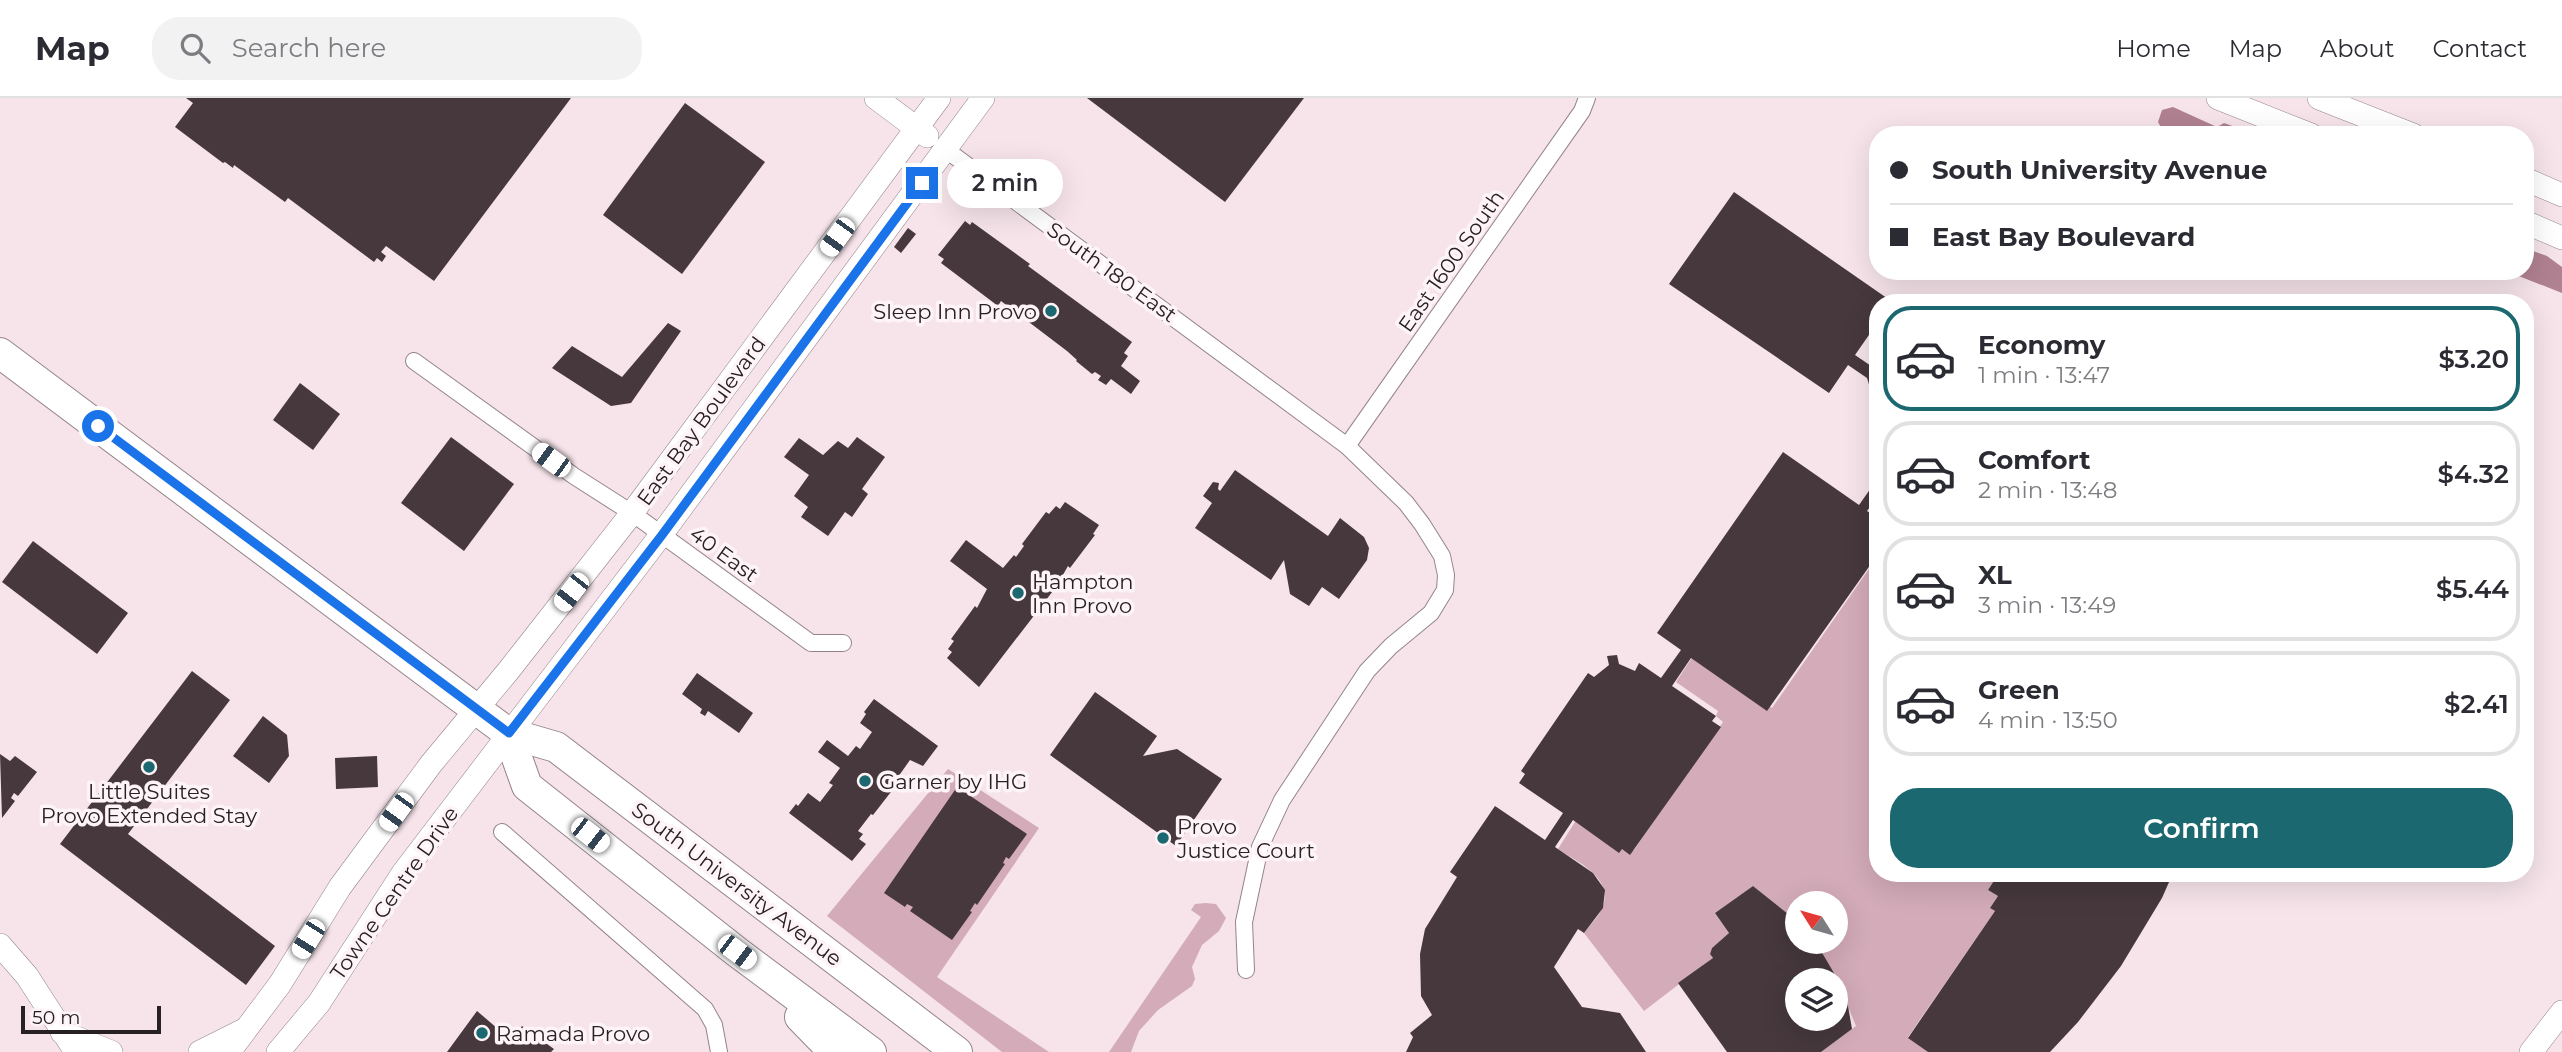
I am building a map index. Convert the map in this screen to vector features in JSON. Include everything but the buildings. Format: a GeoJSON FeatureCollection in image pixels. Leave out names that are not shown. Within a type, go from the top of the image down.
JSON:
{"type":"FeatureCollection","features":[{"type":"Feature","properties":{"kind":"highway","name":"South University Avenue"},"geometry":{"type":"LineString","coordinates":[[0,353],[509,733],[556,747],[957,1052]]}},
{"type":"Feature","properties":{"kind":"highway"},"geometry":{"type":"LineString","coordinates":[[509,733],[527,786],[737,952],[871,1052]]}},
{"type":"Feature","properties":{"kind":"highway"},"geometry":{"type":"LineString","coordinates":[[737,952],[834,1052]]}},
{"type":"Feature","properties":{"kind":"street","name":"South 180 East"},"geometry":{"type":"LineString","coordinates":[[876,98],[1347,446],[1406,503],[1442,556],[1446,575],[1445,590],[1430,613],[1391,646],[1367,671],[1282,800],[1260,847],[1244,922],[1246,970]]}},
{"type":"Feature","properties":{"kind":"street","name":"East Bay Boulevard"},"geometry":{"type":"LineString","coordinates":[[478,709],[632,513],[939,98]]}},
{"type":"Feature","properties":{"kind":"street","name":"East Bay Boulevard"},"geometry":{"type":"LineString","coordinates":[[509,733],[662,535],[984,98]]}},
{"type":"Feature","properties":{"kind":"street","name":"East 1600 South"},"geometry":{"type":"LineString","coordinates":[[1347,446],[1582,111],[1587,98]]}},
{"type":"Feature","properties":{"kind":"street"},"geometry":{"type":"LineString","coordinates":[[2218,98],[2288,126]]}},
{"type":"Feature","properties":{"kind":"street"},"geometry":{"type":"LineString","coordinates":[[2319,98],[2390,126]]}},
{"type":"Feature","properties":{"kind":"street"},"geometry":{"type":"LineString","coordinates":[[2534,183],[2562,195]]}},
{"type":"Feature","properties":{"kind":"street"},"geometry":{"type":"LineString","coordinates":[[2534,226],[2562,238]]}},
{"type":"Feature","properties":{"kind":"street","name":"40 East"},"geometry":{"type":"LineString","coordinates":[[414,361],[573,476],[632,513],[811,643],[843,643]]}},
{"type":"Feature","properties":{"kind":"street","name":"Towne Centre Drive"},"geometry":{"type":"LineString","coordinates":[[229,1052],[280,984],[340,887],[433,760],[478,709]]}},
{"type":"Feature","properties":{"kind":"street","name":"Towne Centre Drive"},"geometry":{"type":"LineString","coordinates":[[278,1052],[319,1003],[403,873],[509,733]]}},
{"type":"Feature","properties":{"kind":"street"},"geometry":{"type":"LineString","coordinates":[[502,832],[705,1009],[714,1026],[719,1052]]}},
{"type":"Feature","properties":{"kind":"street"},"geometry":{"type":"LineString","coordinates":[[0,945],[27,976],[76,1052]]}},
{"type":"Feature","properties":{"kind":"street"},"geometry":{"type":"LineString","coordinates":[[2531,1052],[2562,1012]]}},
{"type":"Feature","properties":{"kind":"street"},"geometry":{"type":"LineString","coordinates":[[200,1052],[247,1028]]}},
{"type":"Feature","properties":{"kind":"street"},"geometry":{"type":"LineString","coordinates":[[61,1031],[111,1052]]}},
{"type":"Feature","properties":{"kind":"shaded area"},"geometry":{"type":"Polygon","coordinates":[[[2173,107],[2215,126],[2160,126],[2158,122],[2162,110],[2173,107]]]}},
{"type":"Feature","properties":{"kind":"shaded area"},"geometry":{"type":"Polygon","coordinates":[[[2534,251],[2547,256],[2562,267],[2562,293],[2529,280],[2534,280],[2534,251]]]}},
{"type":"Feature","properties":{"kind":"shaded area"},"geometry":{"type":"Polygon","coordinates":[[[1869,569],[1869,882],[1993,882],[1988,890],[1998,896],[1990,908],[1995,911],[1908,1037],[1928,1052],[1821,1052],[1856,1026],[1848,1007],[1848,968],[1831,968],[1822,954],[1848,954],[1848,891],[1785,891],[1785,911],[1753,886],[1715,913],[1729,933],[1712,948],[1710,954],[1713,958],[1644,1011],[1584,933],[1603,906],[1603,887],[1583,865],[1558,849],[1578,817],[1634,850],[1723,722],[1716,716],[1718,711],[1676,682],[1695,653],[1772,708],[1869,569]]]}},
{"type":"Feature","properties":{"kind":"shaded area"},"geometry":{"type":"Polygon","coordinates":[[[948,769],[1039,828],[937,977],[1049,1052],[1002,1052],[827,916],[948,769]]]}},
{"type":"Feature","properties":{"kind":"shaded area"},"geometry":{"type":"Polygon","coordinates":[[[1195,904],[1216,904],[1226,918],[1219,931],[1202,945],[1192,967],[1195,979],[1192,986],[1158,1010],[1139,1031],[1131,1052],[1109,1052],[1201,917],[1191,910],[1195,904]]]}},
{"type":"Feature","properties":{"kind":"place","name":"Sleep Inn Provo"},"geometry":{"type":"Point","coordinates":[1051,311]}},
{"type":"Feature","properties":{"kind":"place","name":"Hampton Inn Provo"},"geometry":{"type":"Point","coordinates":[1018,593]}},
{"type":"Feature","properties":{"kind":"place","name":"Little Suites Provo Extended Stay"},"geometry":{"type":"Point","coordinates":[149,767]}},
{"type":"Feature","properties":{"kind":"place","name":"Garner by IHG"},"geometry":{"type":"Point","coordinates":[865,781]}},
{"type":"Feature","properties":{"kind":"place","name":"Provo Justice Court"},"geometry":{"type":"Point","coordinates":[1163,838]}},
{"type":"Feature","properties":{"kind":"place","name":"Ramada Provo"},"geometry":{"type":"Point","coordinates":[482,1033]}},
{"type":"Feature","properties":{"kind":"route"},"geometry":{"type":"LineString","coordinates":[[98,426],[509,733],[662,535],[922,183]]}}]}
